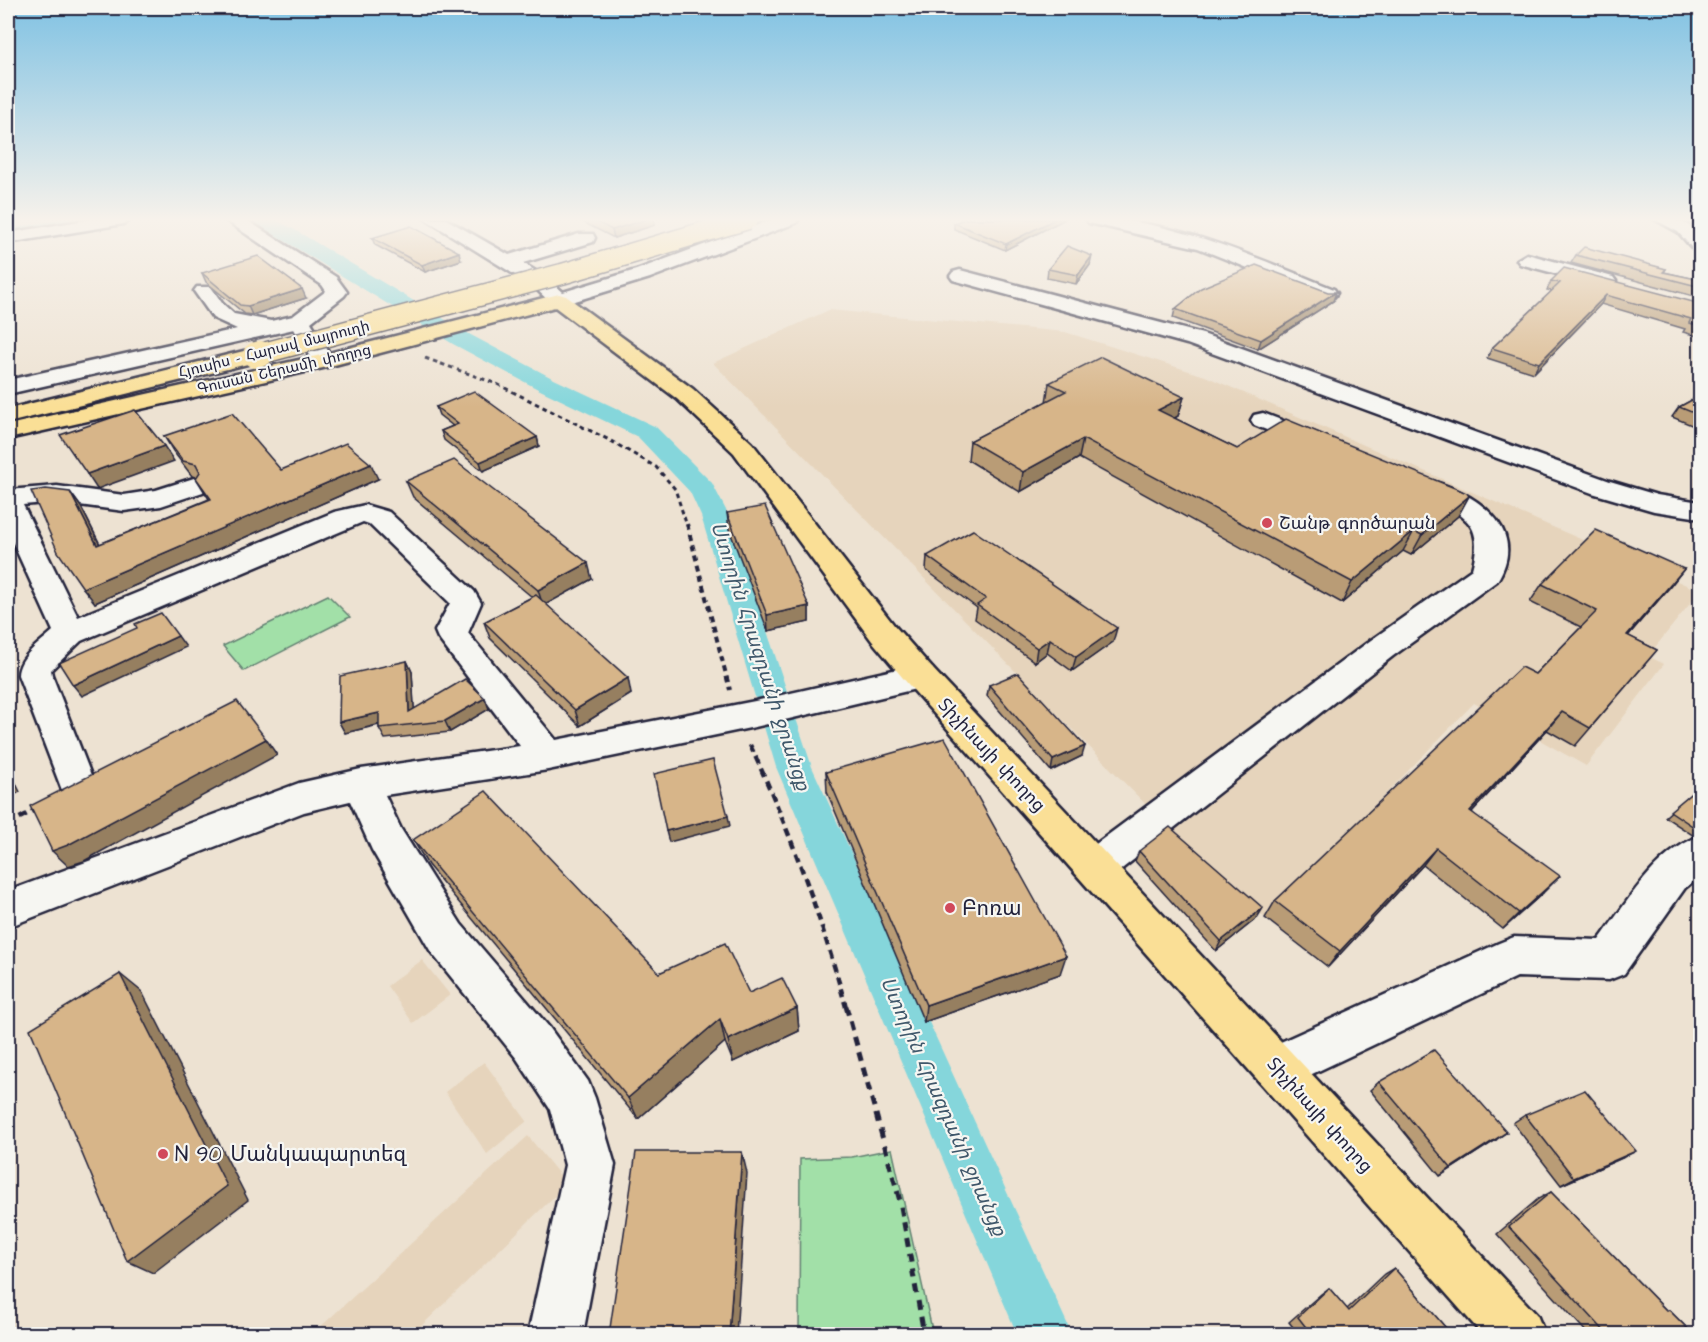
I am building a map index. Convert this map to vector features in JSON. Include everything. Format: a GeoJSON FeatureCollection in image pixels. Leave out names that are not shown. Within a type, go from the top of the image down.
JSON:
{"type":"FeatureCollection","features":[{"type":"Feature","properties":{"kind":"main road","name":"Հյուսիս - Հարավ մայրուղի"},"geometry":{"type":"LineString","coordinates":[[8,416],[498,282]]}},
{"type":"Feature","properties":{"kind":"main road","name":"Հյուսիս - Հարավ մայրուղի"},"geometry":{"type":"LineString","coordinates":[[8,401],[253,349],[531,282]]}},
{"type":"Feature","properties":{"kind":"main road","name":"Գուսան Շերամի փողոց"},"geometry":{"type":"LineString","coordinates":[[8,432],[323,361],[559,300]]}},
{"type":"Feature","properties":{"kind":"main road","name":"Տիչինայի փողոց"},"geometry":{"type":"LineString","coordinates":[[559,300],[685,394],[743,448],[883,633],[920,676],[1518,1335]]}},
{"type":"Feature","properties":{"kind":"street"},"geometry":{"type":"LineString","coordinates":[[8,387],[300,321],[337,292],[329,282]]}},
{"type":"Feature","properties":{"kind":"street","name":"Տիչինայի փողոց"},"geometry":{"type":"LineString","coordinates":[[539,282],[559,300]]}},
{"type":"Feature","properties":{"kind":"street"},"geometry":{"type":"LineString","coordinates":[[559,300],[618,282]]}},
{"type":"Feature","properties":{"kind":"street"},"geometry":{"type":"LineString","coordinates":[[981,282],[1195,339],[1601,487],[1654,502],[1701,510]]}},
{"type":"Feature","properties":{"kind":"street"},"geometry":{"type":"LineString","coordinates":[[1299,282],[1333,295]]}},
{"type":"Feature","properties":{"kind":"street"},"geometry":{"type":"LineString","coordinates":[[1611,282],[1620,284]]}},
{"type":"Feature","properties":{"kind":"street"},"geometry":{"type":"LineString","coordinates":[[204,291],[214,310],[241,325],[300,321]]}},
{"type":"Feature","properties":{"kind":"street"},"geometry":{"type":"LineString","coordinates":[[300,321],[323,361]]}},
{"type":"Feature","properties":{"kind":"street"},"geometry":{"type":"LineString","coordinates":[[1263,420],[1338,451]]}},
{"type":"Feature","properties":{"kind":"street"},"geometry":{"type":"LineString","coordinates":[[1095,867],[1382,648],[1486,574],[1491,554],[1490,531],[1467,505],[1402,478]]}},
{"type":"Feature","properties":{"kind":"street"},"geometry":{"type":"LineString","coordinates":[[8,498],[57,494],[124,503],[161,498],[194,486]]}},
{"type":"Feature","properties":{"kind":"street"},"geometry":{"type":"LineString","coordinates":[[8,503],[70,633]]}},
{"type":"Feature","properties":{"kind":"street"},"geometry":{"type":"LineString","coordinates":[[78,788],[35,675],[36,667],[70,633],[344,518],[365,513],[379,518],[463,598],[466,603],[465,610],[451,631],[454,638],[548,756]]}},
{"type":"Feature","properties":{"kind":"street"},"geometry":{"type":"LineString","coordinates":[[8,909],[299,798],[361,784],[548,756],[746,716],[920,676]]}},
{"type":"Feature","properties":{"kind":"street"},"geometry":{"type":"LineString","coordinates":[[361,784],[386,839],[446,938],[532,1043],[571,1098],[591,1165],[556,1335]]}},
{"type":"Feature","properties":{"kind":"street"},"geometry":{"type":"LineString","coordinates":[[1277,1067],[1514,957],[1610,960],[1671,876],[1701,853]]}},
{"type":"Feature","properties":{"kind":"path"},"geometry":{"type":"LineString","coordinates":[[396,343],[497,384],[611,441],[656,467],[667,478],[682,505],[746,716],[822,921],[900,1200],[924,1335]]}},
{"type":"Feature","properties":{"kind":"path"},"geometry":{"type":"LineString","coordinates":[[8,824],[78,788]]}},
{"type":"Feature","properties":{"kind":"shaded area"},"geometry":{"type":"Polygon","coordinates":[[[829,310],[1065,332],[1205,376],[1700,591],[1648,656],[1664,664],[1586,766],[1474,703],[1265,918],[1159,818],[713,363],[829,310]]]}},
{"type":"Feature","properties":{"kind":"shaded area"},"geometry":{"type":"Polygon","coordinates":[[[422,960],[450,995],[413,1023],[387,986],[422,960]]]}},
{"type":"Feature","properties":{"kind":"shaded area"},"geometry":{"type":"Polygon","coordinates":[[[484,1062],[527,1121],[487,1154],[445,1092],[484,1062]]]}},
{"type":"Feature","properties":{"kind":"shaded area"},"geometry":{"type":"Polygon","coordinates":[[[528,1136],[567,1184],[413,1334],[320,1334],[317,1330],[528,1136]]]}},
{"type":"Feature","properties":{"kind":"green space"},"geometry":{"type":"Polygon","coordinates":[[[328,595],[350,617],[244,671],[223,646],[328,595]]]}},
{"type":"Feature","properties":{"kind":"green space"},"geometry":{"type":"Polygon","coordinates":[[[892,1149],[933,1334],[799,1334],[800,1159],[852,1157],[892,1149]]]}},
{"type":"Feature","properties":{"kind":"building"},"geometry":{"type":"Polygon","coordinates":[[[212,282],[292,282],[302,289],[248,306],[240,305],[212,282]]]}},
{"type":"Feature","properties":{"kind":"building"},"geometry":{"type":"Polygon","coordinates":[[[1216,282],[1300,282],[1328,292],[1336,292],[1261,340],[1175,309],[1201,288],[1216,282]]]}},
{"type":"Feature","properties":{"kind":"building"},"geometry":{"type":"Polygon","coordinates":[[[1554,282],[1616,282],[1701,304],[1701,326],[1689,323],[1691,319],[1606,295],[1539,363],[1492,348],[1560,283],[1554,282]]]}},
{"type":"Feature","properties":{"kind":"building"},"geometry":{"type":"Polygon","coordinates":[[[1680,282],[1701,282],[1701,287],[1680,282]]]}},
{"type":"Feature","properties":{"kind":"building"},"geometry":{"type":"Polygon","coordinates":[[[1101,357],[1184,397],[1158,410],[1237,449],[1286,419],[1467,493],[1469,496],[1422,535],[1414,531],[1352,582],[1083,439],[1023,472],[970,441],[1066,391],[1049,383],[1101,357]]]}},
{"type":"Feature","properties":{"kind":"building"},"geometry":{"type":"Polygon","coordinates":[[[474,391],[537,437],[480,462],[441,431],[458,424],[436,407],[474,391]]]}},
{"type":"Feature","properties":{"kind":"building"},"geometry":{"type":"Polygon","coordinates":[[[1701,395],[1701,416],[1679,407],[1701,395]]]}},
{"type":"Feature","properties":{"kind":"building"},"geometry":{"type":"Polygon","coordinates":[[[135,410],[164,446],[87,474],[60,435],[135,410]]]}},
{"type":"Feature","properties":{"kind":"building"},"geometry":{"type":"Polygon","coordinates":[[[232,413],[281,470],[346,443],[371,464],[83,588],[58,552],[31,491],[46,489],[70,492],[97,545],[211,499],[196,478],[200,472],[196,464],[183,461],[164,436],[232,413]]]}},
{"type":"Feature","properties":{"kind":"building"},"geometry":{"type":"Polygon","coordinates":[[[454,460],[588,563],[538,590],[406,481],[454,460]]]}},
{"type":"Feature","properties":{"kind":"building"},"geometry":{"type":"Polygon","coordinates":[[[765,506],[809,606],[767,615],[727,513],[765,506]]]}},
{"type":"Feature","properties":{"kind":"building"},"geometry":{"type":"Polygon","coordinates":[[[973,530],[1117,628],[1076,657],[1050,639],[1037,648],[977,605],[986,599],[927,556],[973,530]]]}},
{"type":"Feature","properties":{"kind":"building"},"geometry":{"type":"Polygon","coordinates":[[[1596,530],[1684,569],[1627,635],[1657,650],[1590,728],[1562,712],[1470,811],[1560,876],[1519,913],[1436,848],[1340,951],[1275,901],[1521,667],[1535,674],[1597,611],[1542,584],[1596,530]]]}},
{"type":"Feature","properties":{"kind":"building"},"geometry":{"type":"Polygon","coordinates":[[[536,595],[628,678],[575,710],[484,622],[536,595]]]}},
{"type":"Feature","properties":{"kind":"building"},"geometry":{"type":"Polygon","coordinates":[[[161,613],[178,636],[73,685],[59,663],[137,628],[135,624],[161,613]]]}},
{"type":"Feature","properties":{"kind":"building"},"geometry":{"type":"Polygon","coordinates":[[[407,661],[409,712],[465,679],[485,698],[445,721],[379,728],[379,713],[339,722],[340,676],[407,661]]]}},
{"type":"Feature","properties":{"kind":"building"},"geometry":{"type":"Polygon","coordinates":[[[1018,673],[1085,746],[1053,760],[989,685],[1018,673]]]}},
{"type":"Feature","properties":{"kind":"building"},"geometry":{"type":"Polygon","coordinates":[[[237,701],[266,739],[68,845],[52,851],[30,806],[237,701]]]}},
{"type":"Feature","properties":{"kind":"building","name":"Բոռա"},"geometry":{"type":"Polygon","coordinates":[[[945,738],[1066,956],[926,1005],[826,772],[945,738]]]}},
{"type":"Feature","properties":{"kind":"building"},"geometry":{"type":"Polygon","coordinates":[[[713,760],[728,816],[666,831],[654,774],[713,760]]]}},
{"type":"Feature","properties":{"kind":"building"},"geometry":{"type":"Polygon","coordinates":[[[486,791],[659,973],[725,943],[749,993],[782,978],[797,1008],[728,1040],[720,1019],[628,1098],[413,840],[486,791]]]}},
{"type":"Feature","properties":{"kind":"building"},"geometry":{"type":"Polygon","coordinates":[[[1694,791],[1701,795],[1700,831],[1670,811],[1694,791]]]}},
{"type":"Feature","properties":{"kind":"building"},"geometry":{"type":"Polygon","coordinates":[[[1170,827],[1263,908],[1221,941],[1139,851],[1170,827]]]}},
{"type":"Feature","properties":{"kind":"building","name":"N 90 Մանկապարտեզ"},"geometry":{"type":"Polygon","coordinates":[[[120,974],[227,1186],[127,1261],[30,1029],[120,974]]]}},
{"type":"Feature","properties":{"kind":"building"},"geometry":{"type":"Polygon","coordinates":[[[1434,1050],[1507,1132],[1451,1168],[1379,1082],[1434,1050]]]}},
{"type":"Feature","properties":{"kind":"building"},"geometry":{"type":"Polygon","coordinates":[[[1585,1090],[1636,1151],[1574,1178],[1525,1115],[1585,1090]]]}},
{"type":"Feature","properties":{"kind":"building"},"geometry":{"type":"Polygon","coordinates":[[[636,1152],[742,1152],[729,1335],[609,1335],[636,1152]]]}},
{"type":"Feature","properties":{"kind":"building"},"geometry":{"type":"Polygon","coordinates":[[[1551,1192],[1667,1311],[1669,1310],[1694,1335],[1617,1335],[1614,1331],[1608,1335],[1509,1227],[1551,1192]]]}},
{"type":"Feature","properties":{"kind":"building"},"geometry":{"type":"Polygon","coordinates":[[[1394,1268],[1452,1335],[1312,1335],[1298,1317],[1329,1288],[1349,1311],[1394,1268]]]}},
{"type":"Feature","properties":{"kind":"waterway","name":"Ստորին Հրազդանի ջրանցք"},"geometry":{"type":"LineString","coordinates":[[367,282],[461,339],[546,384],[647,432],[702,489],[715,516],[794,767],[1045,1334]]}},
{"type":"Feature","properties":{"kind":"place","name":"Շանթ գործարան"},"geometry":{"type":"Point","coordinates":[1267,523]}},
{"type":"Feature","properties":{"kind":"place","name":"Բոռա"},"geometry":{"type":"Point","coordinates":[950,908]}},
{"type":"Feature","properties":{"kind":"place","name":"N 90 Մանկապարտեզ"},"geometry":{"type":"Point","coordinates":[163,1154]}}]}
